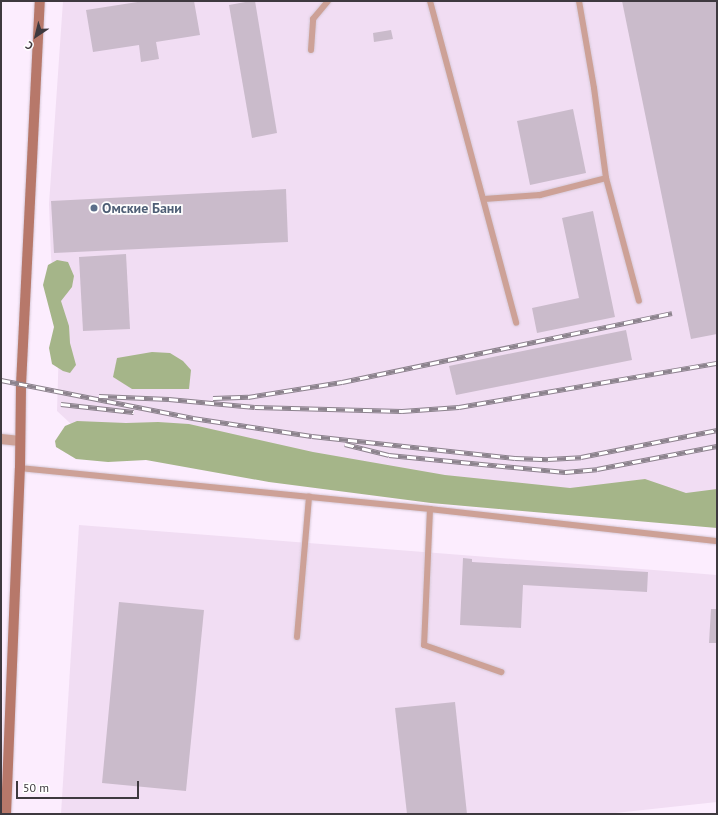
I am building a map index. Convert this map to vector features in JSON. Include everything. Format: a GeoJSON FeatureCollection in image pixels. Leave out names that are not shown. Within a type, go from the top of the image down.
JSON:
{"type":"FeatureCollection","features":[{"type":"Feature","properties":{"kind":"street"},"geometry":{"type":"LineString","coordinates":[[6,814],[20,468],[21,385],[40,1]]}},
{"type":"Feature","properties":{"kind":"street"},"geometry":{"type":"LineString","coordinates":[[1,439],[20,441]]}},
{"type":"Feature","properties":{"kind":"lane"},"geometry":{"type":"LineString","coordinates":[[311,50],[313,19],[328,1]]}},
{"type":"Feature","properties":{"kind":"lane"},"geometry":{"type":"LineString","coordinates":[[430,1],[516,323]]}},
{"type":"Feature","properties":{"kind":"lane"},"geometry":{"type":"LineString","coordinates":[[579,1],[594,88],[606,178],[639,301]]}},
{"type":"Feature","properties":{"kind":"lane"},"geometry":{"type":"LineString","coordinates":[[484,199],[540,195],[606,178]]}},
{"type":"Feature","properties":{"kind":"lane"},"geometry":{"type":"LineString","coordinates":[[20,468],[430,509],[717,541]]}},
{"type":"Feature","properties":{"kind":"lane"},"geometry":{"type":"LineString","coordinates":[[297,637],[309,497]]}},
{"type":"Feature","properties":{"kind":"lane"},"geometry":{"type":"LineString","coordinates":[[430,509],[424,645],[501,672]]}},
{"type":"Feature","properties":{"kind":"shaded area"},"geometry":{"type":"Polygon","coordinates":[[[63,1],[717,1],[717,516],[96,447],[57,411],[59,345],[51,256],[49,204],[63,1]]]}},
{"type":"Feature","properties":{"kind":"shaded area"},"geometry":{"type":"Polygon","coordinates":[[[79,525],[717,575],[717,802],[606,814],[61,814],[79,525]]]}},
{"type":"Feature","properties":{"kind":"green space"},"geometry":{"type":"Polygon","coordinates":[[[57,260],[68,262],[74,276],[72,287],[61,301],[69,326],[70,343],[76,365],[70,373],[63,371],[52,364],[49,348],[54,327],[43,285],[48,265],[57,260]]]}},
{"type":"Feature","properties":{"kind":"green space"},"geometry":{"type":"Polygon","coordinates":[[[152,352],[170,353],[183,361],[191,370],[189,389],[132,389],[113,377],[117,358],[152,352]]]}},
{"type":"Feature","properties":{"kind":"green space"},"geometry":{"type":"Polygon","coordinates":[[[77,421],[189,424],[313,452],[445,475],[570,488],[645,479],[686,493],[717,489],[717,528],[431,503],[269,482],[146,460],[108,462],[76,459],[56,447],[55,441],[65,426],[77,421]]]}},
{"type":"Feature","properties":{"kind":"building"},"geometry":{"type":"Polygon","coordinates":[[[144,1],[194,1],[200,35],[156,42],[159,59],[141,62],[139,45],[93,52],[86,10],[144,1]]]}},
{"type":"Feature","properties":{"kind":"building"},"geometry":{"type":"Polygon","coordinates":[[[255,1],[277,133],[252,138],[229,5],[255,1]]]}},
{"type":"Feature","properties":{"kind":"building"},"geometry":{"type":"Polygon","coordinates":[[[622,1],[717,1],[717,334],[691,339],[622,1]]]}},
{"type":"Feature","properties":{"kind":"building"},"geometry":{"type":"Polygon","coordinates":[[[391,30],[393,39],[374,42],[373,33],[391,30]]]}},
{"type":"Feature","properties":{"kind":"building"},"geometry":{"type":"Polygon","coordinates":[[[573,109],[586,173],[530,185],[517,121],[573,109]]]}},
{"type":"Feature","properties":{"kind":"building"},"geometry":{"type":"Polygon","coordinates":[[[286,189],[288,242],[54,253],[51,201],[286,189]]]}},
{"type":"Feature","properties":{"kind":"building"},"geometry":{"type":"Polygon","coordinates":[[[593,211],[615,317],[537,333],[532,308],[579,298],[562,218],[593,211]]]}},
{"type":"Feature","properties":{"kind":"building"},"geometry":{"type":"Polygon","coordinates":[[[126,254],[130,329],[83,331],[79,257],[126,254]]]}},
{"type":"Feature","properties":{"kind":"building"},"geometry":{"type":"Polygon","coordinates":[[[626,330],[632,360],[456,395],[449,366],[626,330]]]}},
{"type":"Feature","properties":{"kind":"building"},"geometry":{"type":"Polygon","coordinates":[[[463,558],[472,559],[472,562],[648,572],[647,592],[523,585],[521,628],[460,625],[463,558]]]}},
{"type":"Feature","properties":{"kind":"building"},"geometry":{"type":"Polygon","coordinates":[[[119,602],[204,610],[186,791],[102,783],[119,602]]]}},
{"type":"Feature","properties":{"kind":"building"},"geometry":{"type":"Polygon","coordinates":[[[711,609],[717,609],[717,643],[709,643],[711,609]]]}},
{"type":"Feature","properties":{"kind":"building"},"geometry":{"type":"Polygon","coordinates":[[[455,702],[467,814],[407,814],[395,708],[455,702]]]}},
{"type":"Feature","properties":{"kind":"railway"},"geometry":{"type":"LineString","coordinates":[[213,398],[248,397],[342,382],[672,313]]}},
{"type":"Feature","properties":{"kind":"railway"},"geometry":{"type":"LineString","coordinates":[[99,396],[169,399],[255,407],[402,411],[459,407],[717,363]]}},
{"type":"Feature","properties":{"kind":"railway"},"geometry":{"type":"LineString","coordinates":[[1,380],[193,418],[312,436],[515,458],[548,459],[581,457],[717,430]]}},
{"type":"Feature","properties":{"kind":"railway"},"geometry":{"type":"LineString","coordinates":[[61,404],[134,412]]}},
{"type":"Feature","properties":{"kind":"railway"},"geometry":{"type":"LineString","coordinates":[[345,444],[389,455],[565,472],[597,469],[717,446]]}},
{"type":"Feature","properties":{"kind":"place","name":"Омские Бани"},"geometry":{"type":"Point","coordinates":[94,208]}}]}
